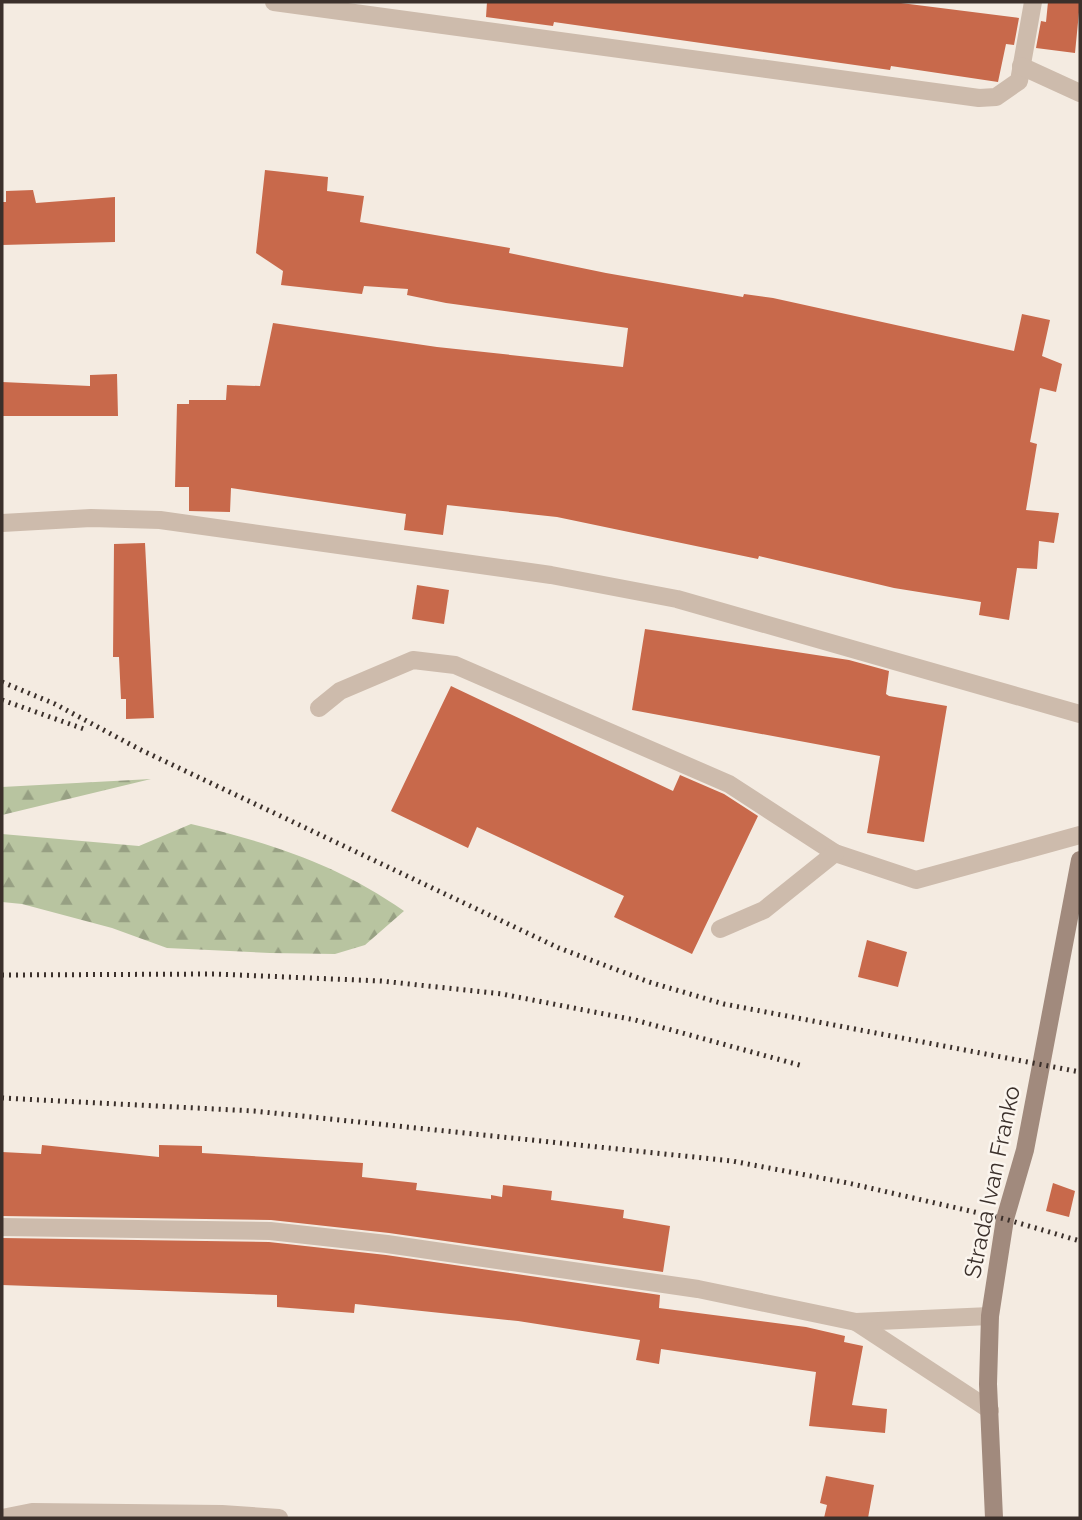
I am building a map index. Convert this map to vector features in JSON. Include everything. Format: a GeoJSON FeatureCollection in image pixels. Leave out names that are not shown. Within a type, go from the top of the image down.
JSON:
{"type":"FeatureCollection","features":[{"type":"Feature","properties":{"kind":"main road","name":"Strada Ivan Franko"},"geometry":{"type":"LineString","coordinates":[[993,1518],[990,1316],[1005,1219],[1030,1125],[1080,860]]}},
{"type":"Feature","properties":{"kind":"lane"},"geometry":{"type":"LineString","coordinates":[[274,2],[979,99],[996,97],[1019,81],[1027,2]]}},
{"type":"Feature","properties":{"kind":"lane"},"geometry":{"type":"LineString","coordinates":[[1021,66],[1080,93]]}},
{"type":"Feature","properties":{"kind":"lane"},"geometry":{"type":"LineString","coordinates":[[2,523],[91,518],[160,520],[551,575],[677,599],[846,645],[996,693],[1080,714]]}},
{"type":"Feature","properties":{"kind":"lane"},"geometry":{"type":"LineString","coordinates":[[319,708],[340,691],[413,660],[455,665],[729,784],[835,853],[916,880],[1080,835]]}},
{"type":"Feature","properties":{"kind":"lane"},"geometry":{"type":"LineString","coordinates":[[720,929],[764,910],[835,853]]}},
{"type":"Feature","properties":{"kind":"lane"},"geometry":{"type":"LineString","coordinates":[[2,1227],[270,1231],[387,1244],[698,1289],[856,1322],[990,1316]]}},
{"type":"Feature","properties":{"kind":"lane"},"geometry":{"type":"LineString","coordinates":[[856,1322],[990,1410]]}},
{"type":"Feature","properties":{"kind":"lane"},"geometry":{"type":"LineString","coordinates":[[8,1517],[32,1512],[222,1514],[279,1518]]}},
{"type":"Feature","properties":{"kind":"green space"},"geometry":{"type":"Polygon","coordinates":[[[151,779],[2,815],[2,787],[151,779]]]}},
{"type":"Feature","properties":{"kind":"green space"},"geometry":{"type":"Polygon","coordinates":[[[191,824],[302,857],[354,880],[404,911],[365,945],[335,954],[270,953],[167,948],[112,928],[22,904],[2,902],[2,834],[139,846],[191,824]]]}},
{"type":"Feature","properties":{"kind":"building"},"geometry":{"type":"Polygon","coordinates":[[[487,2],[893,2],[1019,18],[1014,45],[1006,44],[998,82],[891,66],[890,70],[554,22],[553,26],[486,17],[487,2]]]}},
{"type":"Feature","properties":{"kind":"building"},"geometry":{"type":"Polygon","coordinates":[[[1048,2],[1080,2],[1075,53],[1036,48],[1041,21],[1046,22],[1048,2]]]}},
{"type":"Feature","properties":{"kind":"building"},"geometry":{"type":"Polygon","coordinates":[[[265,170],[328,177],[327,191],[364,196],[360,222],[510,248],[509,253],[606,273],[743,297],[744,294],[773,298],[1014,351],[1022,314],[1050,320],[1042,356],[1062,364],[1056,392],[1040,388],[1030,442],[1037,444],[1026,510],[1059,513],[1054,543],[1039,541],[1037,569],[1017,568],[1009,620],[979,615],[981,602],[894,588],[759,556],[758,559],[557,517],[447,505],[443,535],[404,530],[406,514],[231,488],[230,512],[189,511],[189,487],[175,487],[177,404],[189,404],[189,400],[226,400],[227,385],[260,386],[273,323],[437,347],[623,367],[628,328],[446,303],[407,295],[408,289],[364,286],[362,294],[281,285],[283,271],[256,253],[265,170]]]}},
{"type":"Feature","properties":{"kind":"building"},"geometry":{"type":"Polygon","coordinates":[[[33,190],[36,203],[115,197],[115,242],[2,245],[2,202],[6,202],[6,191],[33,190]]]}},
{"type":"Feature","properties":{"kind":"building"},"geometry":{"type":"Polygon","coordinates":[[[117,374],[118,416],[2,416],[2,382],[90,386],[90,375],[117,374]]]}},
{"type":"Feature","properties":{"kind":"building"},"geometry":{"type":"Polygon","coordinates":[[[145,543],[154,718],[126,719],[126,699],[121,699],[119,657],[113,657],[114,544],[145,543]]]}},
{"type":"Feature","properties":{"kind":"building"},"geometry":{"type":"Polygon","coordinates":[[[417,585],[449,590],[444,624],[412,619],[417,585]]]}},
{"type":"Feature","properties":{"kind":"building"},"geometry":{"type":"Polygon","coordinates":[[[645,629],[849,660],[889,671],[886,694],[889,696],[947,706],[924,842],[867,833],[880,756],[632,710],[645,629]]]}},
{"type":"Feature","properties":{"kind":"building"},"geometry":{"type":"Polygon","coordinates":[[[451,686],[673,791],[680,775],[724,794],[758,816],[692,954],[614,917],[624,896],[477,827],[468,848],[391,811],[451,686]]]}},
{"type":"Feature","properties":{"kind":"building"},"geometry":{"type":"Polygon","coordinates":[[[867,940],[907,952],[898,987],[858,977],[867,940]]]}},
{"type":"Feature","properties":{"kind":"building"},"geometry":{"type":"Polygon","coordinates":[[[42,1145],[159,1157],[159,1145],[202,1146],[202,1153],[363,1163],[362,1177],[417,1183],[416,1190],[491,1199],[491,1195],[502,1197],[503,1185],[552,1191],[551,1200],[624,1210],[623,1218],[670,1226],[663,1272],[389,1233],[271,1220],[2,1216],[2,1152],[41,1154],[42,1145]]]}},
{"type":"Feature","properties":{"kind":"building"},"geometry":{"type":"Polygon","coordinates":[[[1053,1183],[1075,1191],[1069,1217],[1046,1211],[1053,1183]]]}},
{"type":"Feature","properties":{"kind":"building"},"geometry":{"type":"Polygon","coordinates":[[[2,1238],[269,1242],[386,1255],[660,1295],[659,1308],[806,1327],[845,1336],[844,1342],[863,1346],[852,1405],[887,1409],[885,1433],[809,1426],[816,1372],[661,1349],[659,1364],[636,1360],[640,1340],[518,1321],[355,1304],[354,1313],[277,1307],[277,1295],[2,1285],[2,1238]]]}},
{"type":"Feature","properties":{"kind":"building"},"geometry":{"type":"Polygon","coordinates":[[[826,1476],[874,1485],[868,1518],[824,1518],[827,1505],[820,1503],[826,1476]]]}},
{"type":"Feature","properties":{"kind":"railway"},"geometry":{"type":"LineString","coordinates":[[2,682],[55,704],[139,749],[559,948],[649,982],[724,1004],[1080,1072]]}},
{"type":"Feature","properties":{"kind":"railway"},"geometry":{"type":"LineString","coordinates":[[2,700],[84,729]]}},
{"type":"Feature","properties":{"kind":"railway"},"geometry":{"type":"LineString","coordinates":[[2,975],[215,974],[381,981],[502,994],[635,1020],[803,1066]]}},
{"type":"Feature","properties":{"kind":"railway"},"geometry":{"type":"LineString","coordinates":[[2,1098],[254,1111],[732,1161],[848,1183],[1005,1219],[1080,1241]]}}]}
